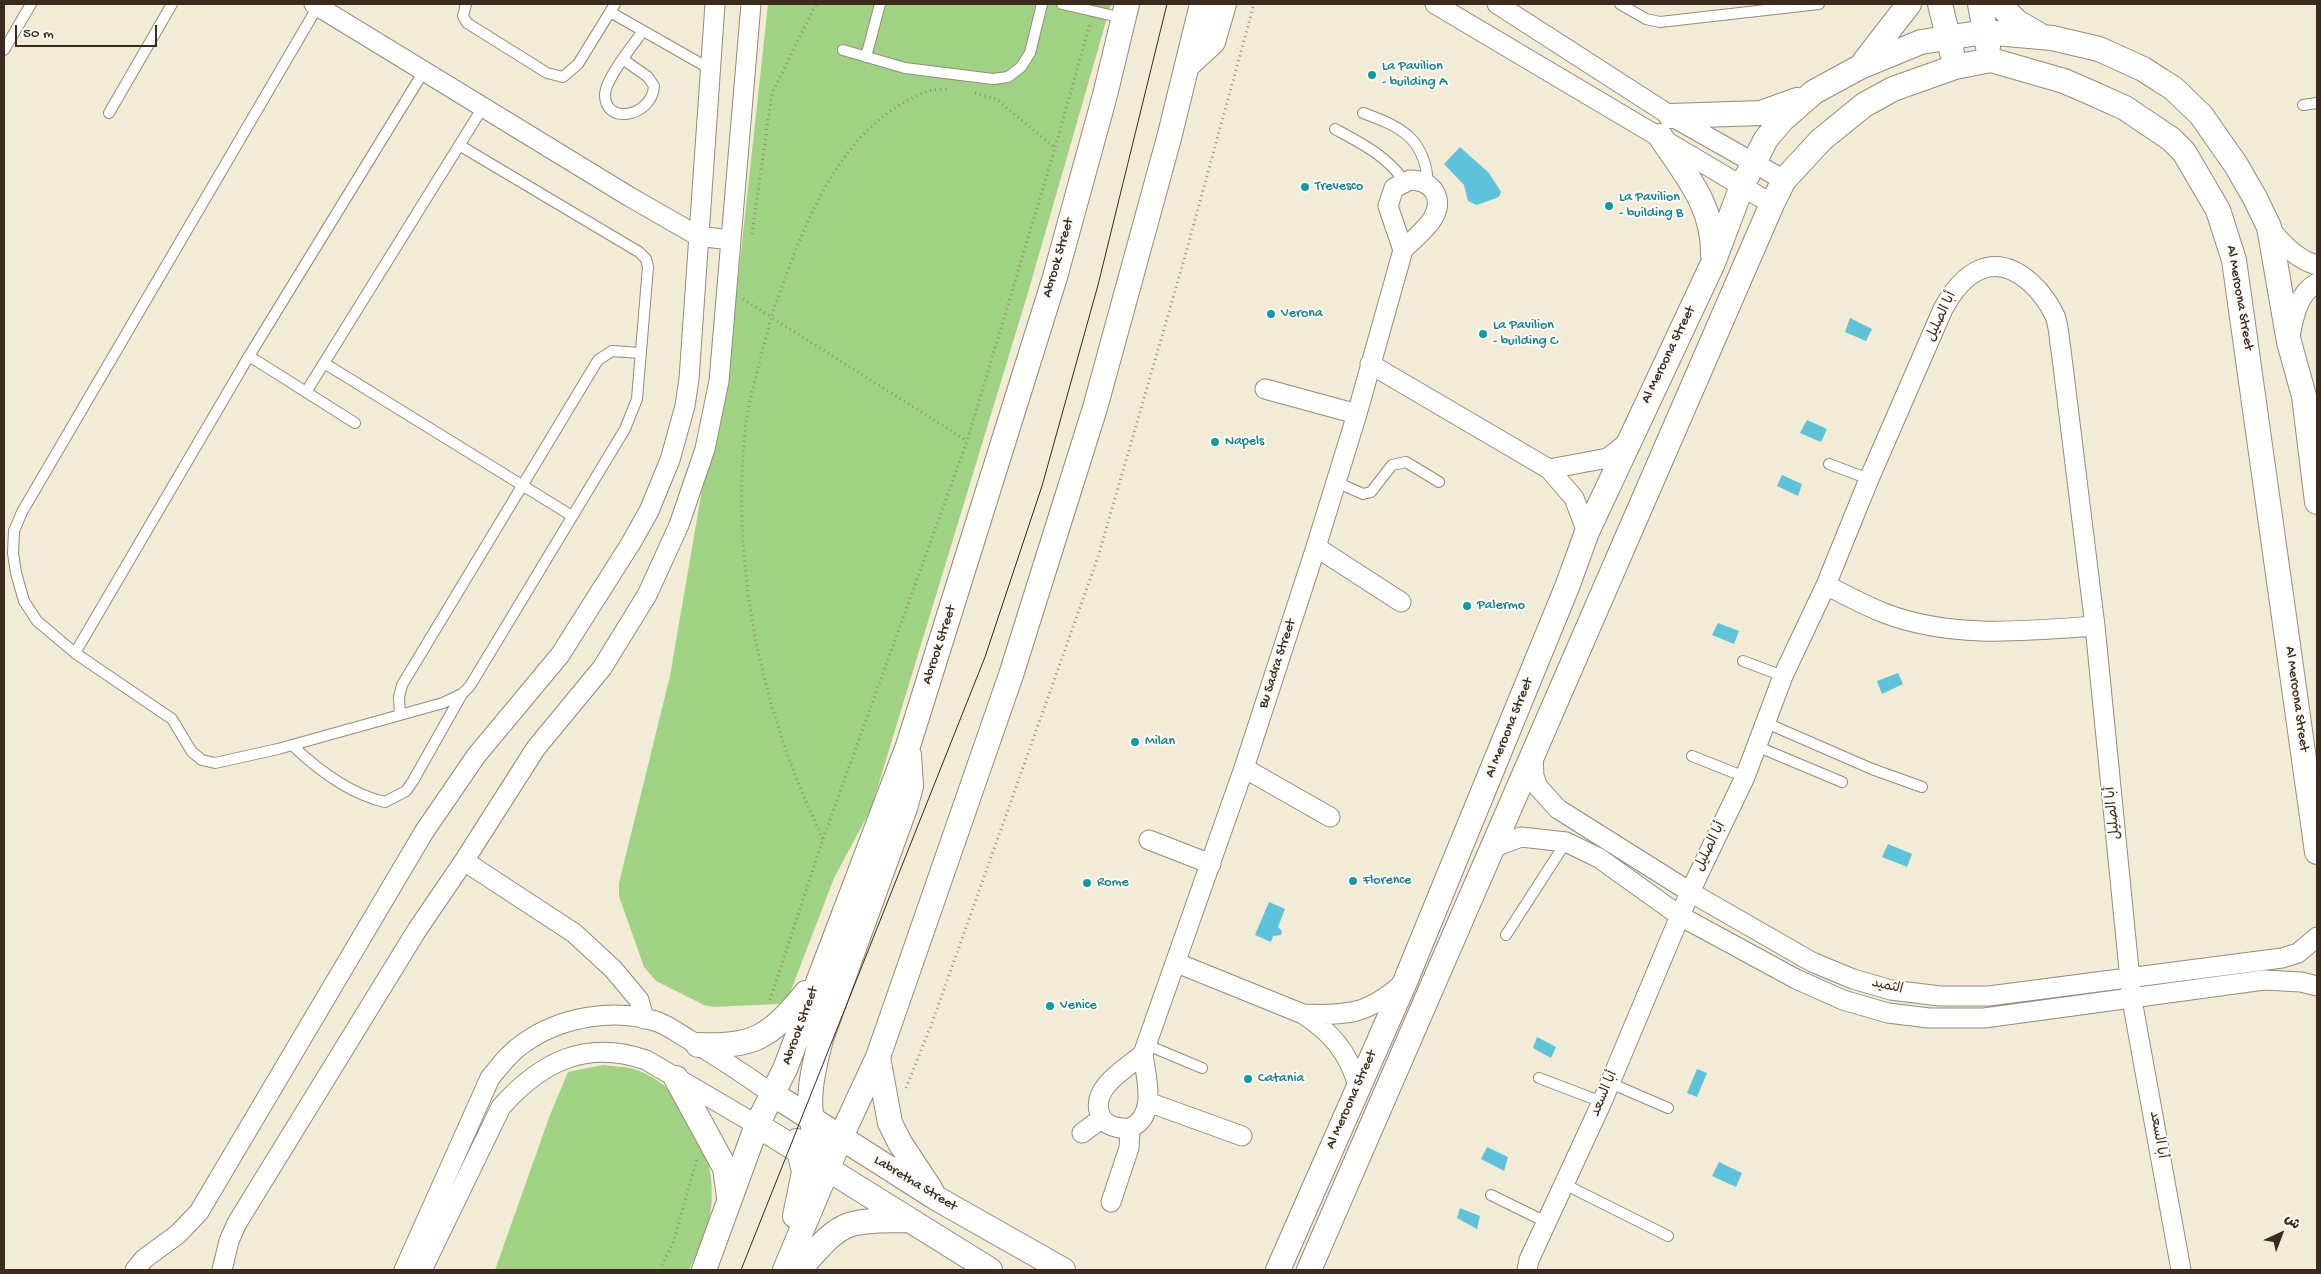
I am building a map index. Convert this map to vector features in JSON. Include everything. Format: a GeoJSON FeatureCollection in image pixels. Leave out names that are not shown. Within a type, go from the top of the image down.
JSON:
{"type":"FeatureCollection","features":[{"type":"Feature","properties":{"kind":"street"},"geometry":{"type":"LineString","coordinates":[[135,1270],[144,1258],[178,1234],[199,1212],[424,832],[476,756],[560,655],[594,605],[649,511],[670,460],[685,406],[692,352],[698,236],[712,70],[715,4]]}},
{"type":"Feature","properties":{"kind":"street"},"geometry":{"type":"LineString","coordinates":[[222,1270],[229,1241],[237,1224],[417,930],[464,861],[536,748],[602,668],[648,595],[680,525],[705,449],[719,381],[751,4]]}},
{"type":"Feature","properties":{"kind":"street"},"geometry":{"type":"LineString","coordinates":[[1169,138],[1170,77],[1186,4]]}},
{"type":"Feature","properties":{"kind":"street"},"geometry":{"type":"LineString","coordinates":[[785,1270],[840,1139],[878,1058],[1011,675],[1095,408],[1169,138],[1202,4]]}},
{"type":"Feature","properties":{"kind":"street"},"geometry":{"type":"LineString","coordinates":[[1188,64],[1213,42],[1224,4]]}},
{"type":"Feature","properties":{"kind":"street"},"geometry":{"type":"LineString","coordinates":[[1435,4],[1665,126],[1752,162],[1784,180]]}},
{"type":"Feature","properties":{"kind":"street"},"geometry":{"type":"LineString","coordinates":[[1497,4],[1665,126],[1742,186],[1772,204]]}},
{"type":"Feature","properties":{"kind":"street"},"geometry":{"type":"LineString","coordinates":[[1860,67],[1909,4]]}},
{"type":"Feature","properties":{"kind":"street"},"geometry":{"type":"LineString","coordinates":[[1940,4],[1956,67]]}},
{"type":"Feature","properties":{"kind":"street"},"geometry":{"type":"LineString","coordinates":[[1980,4],[1991,60]]}},
{"type":"Feature","properties":{"kind":"street"},"geometry":{"type":"LineString","coordinates":[[1999,4],[2017,22],[2034,32],[2052,38]]}},
{"type":"Feature","properties":{"kind":"street"},"geometry":{"type":"LineString","coordinates":[[316,5],[698,236],[730,240]]}},
{"type":"Feature","properties":{"kind":"street","name":"Abrook Street"},"geometry":{"type":"LineString","coordinates":[[704,1270],[757,1124],[771,1093],[785,1069],[908,746],[1054,277],[1105,95],[1125,11]]}},
{"type":"Feature","properties":{"kind":"street","name":"Al Meroona Street"},"geometry":{"type":"LineString","coordinates":[[1278,1270],[1405,982],[1567,587],[1587,532],[1713,263],[1752,162],[1766,139],[1782,120],[1814,92],[1860,67],[1921,42],[1984,32],[2052,38],[2100,49],[2143,68],[2173,88],[2201,115],[2236,165],[2255,198],[2268,227],[2289,342],[2304,396],[2317,502]]}},
{"type":"Feature","properties":{"kind":"street","name":"Al Meroona Street"},"geometry":{"type":"LineString","coordinates":[[1309,1270],[1772,204],[1784,180],[1821,140],[1864,105],[1893,89],[1956,67],[1991,60],[2064,81],[2125,108],[2171,139],[2184,152],[2218,210],[2234,260],[2244,316],[2317,852]]}},
{"type":"Feature","properties":{"kind":"street"},"geometry":{"type":"LineString","coordinates":[[1665,126],[1761,113],[1814,92]]}},
{"type":"Feature","properties":{"kind":"street"},"geometry":{"type":"LineString","coordinates":[[1665,126],[1704,204],[1714,233],[1713,263]]}},
{"type":"Feature","properties":{"kind":"street"},"geometry":{"type":"LineString","coordinates":[[1403,250],[1388,206],[1394,188],[1404,181],[1416,180],[1428,185]]}},
{"type":"Feature","properties":{"kind":"street","name":"Bu Sadra Street"},"geometry":{"type":"LineString","coordinates":[[1148,1102],[1145,1050],[1244,768],[1316,548],[1358,414],[1370,364],[1403,250],[1430,223],[1436,212],[1436,194],[1428,185]]}},
{"type":"Feature","properties":{"kind":"street"},"geometry":{"type":"LineString","coordinates":[[2268,227],[2281,243],[2309,263],[2317,266]]}},
{"type":"Feature","properties":{"kind":"street","name":"أبا الصليل"},"geometry":{"type":"LineString","coordinates":[[1680,916],[1745,777],[1782,676],[1826,586],[1868,479],[1953,290],[1974,271],[1995,265],[2016,270],[2042,293],[2055,317],[2062,350],[2096,626],[2132,1000]]}},
{"type":"Feature","properties":{"kind":"street"},"geometry":{"type":"LineString","coordinates":[[2289,342],[2294,313],[2306,293],[2317,283]]}},
{"type":"Feature","properties":{"kind":"street"},"geometry":{"type":"LineString","coordinates":[[1370,364],[1549,469],[1574,498],[1587,532]]}},
{"type":"Feature","properties":{"kind":"street"},"geometry":{"type":"LineString","coordinates":[[1265,389],[1358,414]]}},
{"type":"Feature","properties":{"kind":"street"},"geometry":{"type":"LineString","coordinates":[[1549,469],[1608,458],[1628,442]]}},
{"type":"Feature","properties":{"kind":"street"},"geometry":{"type":"LineString","coordinates":[[1316,548],[1401,602]]}},
{"type":"Feature","properties":{"kind":"street"},"geometry":{"type":"LineString","coordinates":[[1826,586],[1885,613],[1920,623],[1959,630],[2015,632],[2096,626]]}},
{"type":"Feature","properties":{"kind":"street"},"geometry":{"type":"LineString","coordinates":[[828,1168],[816,1144],[810,1119],[809,1102],[821,1039],[911,786],[908,746]]}},
{"type":"Feature","properties":{"kind":"street","name":"الثميد"},"geometry":{"type":"LineString","coordinates":[[1533,753],[1534,776],[1538,787],[1558,809],[1690,892],[1812,962],[1853,979],[1891,990],[1940,996],[1989,996],[2282,958],[2298,953],[2317,936]]}},
{"type":"Feature","properties":{"kind":"street"},"geometry":{"type":"LineString","coordinates":[[1244,768],[1330,817]]}},
{"type":"Feature","properties":{"kind":"street","name":"الثميد"},"geometry":{"type":"LineString","coordinates":[[1492,848],[1521,837],[1566,842],[1606,862],[1680,916],[1820,991],[1888,1013],[1929,1018],[1984,1018],[2132,1000],[2264,980],[2301,982],[2317,986]]}},
{"type":"Feature","properties":{"kind":"street"},"geometry":{"type":"LineString","coordinates":[[1149,840],[1211,864]]}},
{"type":"Feature","properties":{"kind":"street"},"geometry":{"type":"LineString","coordinates":[[464,861],[574,933],[612,969],[638,1000],[644,1019]]}},
{"type":"Feature","properties":{"kind":"street","name":"أبا السعد"},"geometry":{"type":"LineString","coordinates":[[1527,1270],[1529,1260],[1602,1102],[1680,916]]}},
{"type":"Feature","properties":{"kind":"street"},"geometry":{"type":"LineString","coordinates":[[1177,962],[1303,1014],[1339,1043],[1350,1064],[1358,1086]]}},
{"type":"Feature","properties":{"kind":"street"},"geometry":{"type":"LineString","coordinates":[[698,1045],[745,1043],[758,1038],[785,1019],[818,979]]}},
{"type":"Feature","properties":{"kind":"street"},"geometry":{"type":"LineString","coordinates":[[1303,1014],[1337,1016],[1368,1009],[1384,1000],[1405,982]]}},
{"type":"Feature","properties":{"kind":"street","name":"أبا السعد"},"geometry":{"type":"LineString","coordinates":[[2132,1000],[2181,1270]]}},
{"type":"Feature","properties":{"kind":"street"},"geometry":{"type":"LineString","coordinates":[[404,1270],[480,1096],[490,1078],[504,1060],[532,1038],[548,1029],[578,1020],[613,1015],[660,1023],[698,1045],[771,1093],[795,1135],[800,1151],[803,1178],[798,1210],[772,1270]]}},
{"type":"Feature","properties":{"kind":"street","name":"Bu Sadra Street"},"geometry":{"type":"LineString","coordinates":[[1101,1119],[1098,1100],[1103,1089],[1145,1050]]}},
{"type":"Feature","properties":{"kind":"street"},"geometry":{"type":"LineString","coordinates":[[422,1270],[501,1106],[514,1092],[553,1062],[575,1056],[606,1052],[627,1054],[646,1060],[757,1124],[828,1168],[856,1189],[990,1270]]}},
{"type":"Feature","properties":{"kind":"street"},"geometry":{"type":"LineString","coordinates":[[878,1058],[890,1123],[914,1166],[936,1198]]}},
{"type":"Feature","properties":{"kind":"street"},"geometry":{"type":"LineString","coordinates":[[676,1078],[725,1168],[729,1199]]}},
{"type":"Feature","properties":{"kind":"street","name":"Labretha Street"},"geometry":{"type":"LineString","coordinates":[[771,1093],[840,1139],[936,1198],[1063,1270]]}},
{"type":"Feature","properties":{"kind":"street"},"geometry":{"type":"LineString","coordinates":[[1082,1133],[1101,1119],[1118,1128],[1130,1128],[1144,1116],[1148,1102],[1242,1136]]}},
{"type":"Feature","properties":{"kind":"street"},"geometry":{"type":"LineString","coordinates":[[1110,1202],[1129,1148],[1130,1128]]}},
{"type":"Feature","properties":{"kind":"street"},"geometry":{"type":"LineString","coordinates":[[799,1270],[830,1238],[848,1225],[865,1222],[908,1220]]}},
{"type":"Feature","properties":{"kind":"lane"},"geometry":{"type":"LineString","coordinates":[[4,50],[31,4]]}},
{"type":"Feature","properties":{"kind":"lane"},"geometry":{"type":"LineString","coordinates":[[109,113],[172,4]]}},
{"type":"Feature","properties":{"kind":"lane"},"geometry":{"type":"LineString","coordinates":[[466,4],[463,16],[467,23],[546,73],[563,77],[578,64],[612,8],[643,31],[712,70]]}},
{"type":"Feature","properties":{"kind":"lane"},"geometry":{"type":"LineString","coordinates":[[866,57],[880,4]]}},
{"type":"Feature","properties":{"kind":"lane"},"geometry":{"type":"LineString","coordinates":[[843,50],[904,68],[993,79],[1008,77],[1021,67],[1030,53],[1042,4]]}},
{"type":"Feature","properties":{"kind":"lane"},"geometry":{"type":"LineString","coordinates":[[1062,4],[1092,12],[1125,11]]}},
{"type":"Feature","properties":{"kind":"lane"},"geometry":{"type":"LineString","coordinates":[[1620,4],[1646,19],[1660,22],[1819,4]]}},
{"type":"Feature","properties":{"kind":"lane"},"geometry":{"type":"LineString","coordinates":[[316,5],[22,512],[14,531],[16,573],[24,601],[37,621],[75,653],[172,720],[192,752],[202,760],[215,763],[226,762],[443,703],[462,694]]}},
{"type":"Feature","properties":{"kind":"lane"},"geometry":{"type":"LineString","coordinates":[[624,60],[648,77],[654,86],[654,96],[645,107],[628,116],[617,114],[608,105],[605,95],[608,83],[643,31]]}},
{"type":"Feature","properties":{"kind":"lane"},"geometry":{"type":"LineString","coordinates":[[75,653],[249,356],[424,71]]}},
{"type":"Feature","properties":{"kind":"lane"},"geometry":{"type":"LineString","coordinates":[[2303,105],[2317,103]]}},
{"type":"Feature","properties":{"kind":"lane"},"geometry":{"type":"LineString","coordinates":[[306,392],[483,107]]}},
{"type":"Feature","properties":{"kind":"lane"},"geometry":{"type":"LineString","coordinates":[[1363,113],[1387,121],[1410,137],[1423,153],[1428,185]]}},
{"type":"Feature","properties":{"kind":"lane"},"geometry":{"type":"LineString","coordinates":[[1335,128],[1368,147],[1396,170],[1404,181]]}},
{"type":"Feature","properties":{"kind":"lane"},"geometry":{"type":"LineString","coordinates":[[292,745],[321,771],[366,798],[386,802],[406,791],[462,694],[470,686],[625,429],[637,399],[648,267],[646,259],[639,252],[460,145]]}},
{"type":"Feature","properties":{"kind":"lane"},"geometry":{"type":"LineString","coordinates":[[400,715],[399,697],[402,685],[598,360],[612,351],[640,353]]}},
{"type":"Feature","properties":{"kind":"lane"},"geometry":{"type":"LineString","coordinates":[[249,356],[355,423]]}},
{"type":"Feature","properties":{"kind":"lane"},"geometry":{"type":"LineString","coordinates":[[324,364],[572,516]]}},
{"type":"Feature","properties":{"kind":"lane"},"geometry":{"type":"LineString","coordinates":[[1336,482],[1363,494],[1371,492],[1392,465],[1406,462],[1439,482]]}},
{"type":"Feature","properties":{"kind":"lane"},"geometry":{"type":"LineString","coordinates":[[1828,464],[1868,479]]}},
{"type":"Feature","properties":{"kind":"lane"},"geometry":{"type":"LineString","coordinates":[[1743,661],[1782,676]]}},
{"type":"Feature","properties":{"kind":"lane"},"geometry":{"type":"LineString","coordinates":[[1764,722],[1872,769],[1922,787]]}},
{"type":"Feature","properties":{"kind":"lane"},"geometry":{"type":"LineString","coordinates":[[1756,746],[1842,782]]}},
{"type":"Feature","properties":{"kind":"lane"},"geometry":{"type":"LineString","coordinates":[[1692,756],[1745,777]]}},
{"type":"Feature","properties":{"kind":"lane"},"geometry":{"type":"LineString","coordinates":[[1506,935],[1566,842]]}},
{"type":"Feature","properties":{"kind":"lane"},"geometry":{"type":"LineString","coordinates":[[1145,1050],[1202,1068]]}},
{"type":"Feature","properties":{"kind":"lane"},"geometry":{"type":"LineString","coordinates":[[1539,1078],[1602,1102]]}},
{"type":"Feature","properties":{"kind":"lane"},"geometry":{"type":"LineString","coordinates":[[1610,1083],[1668,1108]]}},
{"type":"Feature","properties":{"kind":"lane"},"geometry":{"type":"LineString","coordinates":[[1564,1184],[1668,1236]]}},
{"type":"Feature","properties":{"kind":"lane"},"geometry":{"type":"LineString","coordinates":[[1491,1195],[1546,1222]]}},
{"type":"Feature","properties":{"kind":"path"},"geometry":{"type":"LineString","coordinates":[[751,240],[772,93],[816,4]]}},
{"type":"Feature","properties":{"kind":"path"},"geometry":{"type":"LineString","coordinates":[[903,1098],[1098,557],[1187,250],[1254,4]]}},
{"type":"Feature","properties":{"kind":"path"},"geometry":{"type":"LineString","coordinates":[[766,1005],[771,998],[823,839],[967,441],[1084,50],[1092,12]]}},
{"type":"Feature","properties":{"kind":"path"},"geometry":{"type":"LineString","coordinates":[[823,839],[805,801],[767,692],[745,580],[741,506],[745,430],[771,317],[794,253],[828,180],[860,137],[888,112],[924,92],[959,88]]}},
{"type":"Feature","properties":{"kind":"path"},"geometry":{"type":"LineString","coordinates":[[968,91],[996,99],[1055,148]]}},
{"type":"Feature","properties":{"kind":"path"},"geometry":{"type":"LineString","coordinates":[[745,290],[743,299],[967,441]]}},
{"type":"Feature","properties":{"kind":"path"},"geometry":{"type":"LineString","coordinates":[[660,1270],[674,1240],[700,1149],[713,1143]]}},
{"type":"Feature","properties":{"kind":"green space"},"geometry":{"type":"Polygon","coordinates":[[[768,4],[1111,4],[1027,296],[871,809],[834,878],[788,998],[778,1004],[713,1007],[704,1005],[656,981],[644,967],[619,896],[619,883],[670,676],[738,280],[768,4]]]}},
{"type":"Feature","properties":{"kind":"green space"},"geometry":{"type":"Polygon","coordinates":[[[603,1065],[634,1069],[654,1079],[672,1092],[686,1109],[698,1129],[706,1151],[712,1195],[710,1217],[706,1231],[689,1270],[495,1270],[550,1115],[568,1072],[603,1065]]]}},
{"type":"Feature","properties":{"kind":"water"},"geometry":{"type":"Polygon","coordinates":[[[1460,147],[1489,173],[1501,192],[1499,197],[1477,205],[1468,201],[1464,185],[1444,164],[1460,147]]]}},
{"type":"Feature","properties":{"kind":"water"},"geometry":{"type":"Polygon","coordinates":[[[1850,318],[1872,329],[1866,341],[1845,332],[1850,318]]]}},
{"type":"Feature","properties":{"kind":"water"},"geometry":{"type":"Polygon","coordinates":[[[1807,420],[1827,429],[1821,442],[1800,433],[1807,420]]]}},
{"type":"Feature","properties":{"kind":"water"},"geometry":{"type":"Polygon","coordinates":[[[1782,475],[1802,484],[1798,496],[1777,486],[1782,475]]]}},
{"type":"Feature","properties":{"kind":"water"},"geometry":{"type":"Polygon","coordinates":[[[1718,623],[1739,631],[1734,644],[1712,635],[1718,623]]]}},
{"type":"Feature","properties":{"kind":"water"},"geometry":{"type":"Polygon","coordinates":[[[1898,673],[1903,684],[1882,694],[1877,681],[1898,673]]]}},
{"type":"Feature","properties":{"kind":"water"},"geometry":{"type":"Polygon","coordinates":[[[1888,844],[1912,854],[1907,867],[1882,857],[1888,844]]]}},
{"type":"Feature","properties":{"kind":"water"},"geometry":{"type":"Polygon","coordinates":[[[1269,902],[1285,909],[1278,927],[1282,931],[1281,935],[1273,936],[1271,942],[1255,935],[1269,902]]]}},
{"type":"Feature","properties":{"kind":"water"},"geometry":{"type":"Polygon","coordinates":[[[1537,1037],[1556,1047],[1551,1058],[1533,1048],[1537,1037]]]}},
{"type":"Feature","properties":{"kind":"water"},"geometry":{"type":"Polygon","coordinates":[[[1697,1069],[1707,1073],[1697,1097],[1687,1093],[1697,1069]]]}},
{"type":"Feature","properties":{"kind":"water"},"geometry":{"type":"Polygon","coordinates":[[[1487,1147],[1508,1157],[1504,1171],[1481,1159],[1487,1147]]]}},
{"type":"Feature","properties":{"kind":"water"},"geometry":{"type":"Polygon","coordinates":[[[1719,1162],[1742,1173],[1736,1187],[1712,1176],[1719,1162]]]}},
{"type":"Feature","properties":{"kind":"water"},"geometry":{"type":"Polygon","coordinates":[[[1460,1208],[1480,1216],[1477,1229],[1457,1218],[1460,1208]]]}},
{"type":"Feature","properties":{"kind":"tram line"},"geometry":{"type":"LineString","coordinates":[[741,1270],[985,657],[1042,486],[1098,285],[1167,4]]}},
{"type":"Feature","properties":{"kind":"place","name":"La Pavilion - building A"},"geometry":{"type":"Point","coordinates":[1372,75]}},
{"type":"Feature","properties":{"kind":"place","name":"Trevesco"},"geometry":{"type":"Point","coordinates":[1305,187]}},
{"type":"Feature","properties":{"kind":"place","name":"La Pavilion - building B"},"geometry":{"type":"Point","coordinates":[1609,206]}},
{"type":"Feature","properties":{"kind":"place","name":"Verona"},"geometry":{"type":"Point","coordinates":[1271,314]}},
{"type":"Feature","properties":{"kind":"place","name":"La Pavilion - building C"},"geometry":{"type":"Point","coordinates":[1483,334]}},
{"type":"Feature","properties":{"kind":"place","name":"Napels"},"geometry":{"type":"Point","coordinates":[1215,442]}},
{"type":"Feature","properties":{"kind":"place","name":"Palermo"},"geometry":{"type":"Point","coordinates":[1467,606]}},
{"type":"Feature","properties":{"kind":"place","name":"Milan"},"geometry":{"type":"Point","coordinates":[1135,742]}},
{"type":"Feature","properties":{"kind":"place","name":"Florence"},"geometry":{"type":"Point","coordinates":[1353,881]}},
{"type":"Feature","properties":{"kind":"place","name":"Rome"},"geometry":{"type":"Point","coordinates":[1087,883]}},
{"type":"Feature","properties":{"kind":"place","name":"Venice"},"geometry":{"type":"Point","coordinates":[1050,1006]}},
{"type":"Feature","properties":{"kind":"place","name":"Catania"},"geometry":{"type":"Point","coordinates":[1248,1079]}}]}
